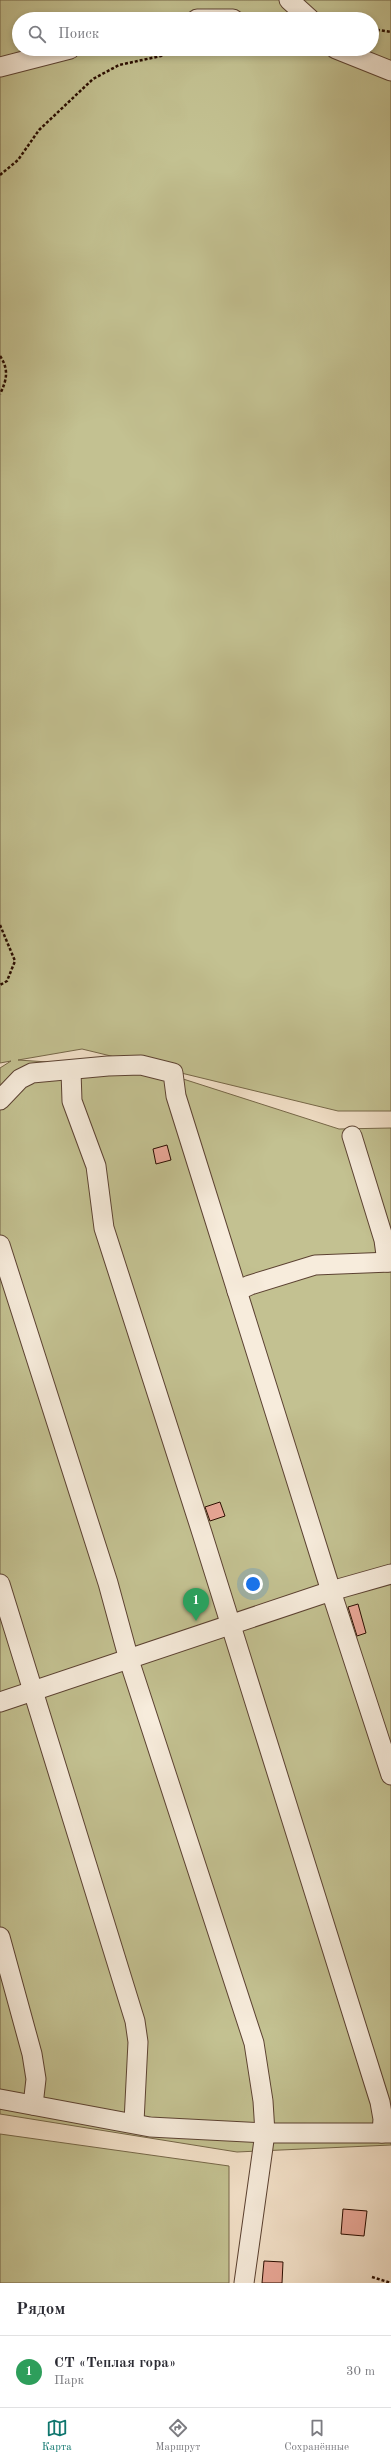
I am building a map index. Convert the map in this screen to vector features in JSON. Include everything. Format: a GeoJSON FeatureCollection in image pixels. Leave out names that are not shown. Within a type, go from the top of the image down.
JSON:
{"type":"FeatureCollection","features":[{"type":"Feature","properties":{"kind":"street"},"geometry":{"type":"LineString","coordinates":[[289,0],[302,12]]}},
{"type":"Feature","properties":{"kind":"street"},"geometry":{"type":"LineString","coordinates":[[0,67],[43,56]]}},
{"type":"Feature","properties":{"kind":"street"},"geometry":{"type":"LineString","coordinates":[[354,56],[391,71]]}},
{"type":"Feature","properties":{"kind":"street"},"geometry":{"type":"LineString","coordinates":[[0,1100],[20,1079],[32,1073],[70,1071],[108,1066],[141,1065],[173,1073],[176,1096],[331,1591],[391,1775]]}},
{"type":"Feature","properties":{"kind":"street"},"geometry":{"type":"LineString","coordinates":[[0,2099],[150,2126],[265,2133],[386,2133],[380,2102],[202,1532],[104,1228],[96,1166],[72,1101],[70,1071]]}},
{"type":"Feature","properties":{"kind":"street"},"geometry":{"type":"LineString","coordinates":[[237,1291],[250,1285],[315,1265],[389,1262],[384,1240],[352,1136]]}},
{"type":"Feature","properties":{"kind":"street"},"geometry":{"type":"LineString","coordinates":[[0,1245],[108,1583],[130,1660],[254,2043],[264,2101],[265,2133],[244,2283]]}},
{"type":"Feature","properties":{"kind":"street"},"geometry":{"type":"LineString","coordinates":[[0,1702],[130,1660],[331,1591],[391,1574]]}},
{"type":"Feature","properties":{"kind":"street"},"geometry":{"type":"LineString","coordinates":[[0,1584],[135,2021],[138,2042],[134,2122]]}},
{"type":"Feature","properties":{"kind":"street"},"geometry":{"type":"LineString","coordinates":[[0,1937],[32,2054],[36,2079],[33,2105]]}},
{"type":"Feature","properties":{"kind":"path"},"geometry":{"type":"LineString","coordinates":[[379,30],[391,32]]}},
{"type":"Feature","properties":{"kind":"path"},"geometry":{"type":"LineString","coordinates":[[0,175],[18,160],[39,130],[93,79],[119,65],[161,56]]}},
{"type":"Feature","properties":{"kind":"path"},"geometry":{"type":"LineString","coordinates":[[0,356],[6,365],[6,382],[0,394]]}},
{"type":"Feature","properties":{"kind":"path"},"geometry":{"type":"LineString","coordinates":[[0,925],[15,961],[7,981],[0,985]]}},
{"type":"Feature","properties":{"kind":"path"},"geometry":{"type":"LineString","coordinates":[[372,2276],[391,2283]]}},
{"type":"Feature","properties":{"kind":"shaded area"},"geometry":{"type":"Polygon","coordinates":[[[0,0],[391,0],[391,1111],[338,1111],[82,1049],[18,1060],[152,1069],[339,1129],[391,1128],[391,2145],[237,2152],[0,2114],[0,1068],[11,1061],[0,1063],[0,0]]]}},
{"type":"Feature","properties":{"kind":"shaded area"},"geometry":{"type":"Polygon","coordinates":[[[0,2134],[229,2166],[229,2283],[0,2283],[0,2134]]]}},
{"type":"Feature","properties":{"kind":"building"},"geometry":{"type":"Polygon","coordinates":[[[167,1145],[171,1160],[156,1164],[153,1149],[167,1145]]]}},
{"type":"Feature","properties":{"kind":"building"},"geometry":{"type":"Polygon","coordinates":[[[220,1502],[225,1516],[210,1521],[205,1507],[220,1502]]]}},
{"type":"Feature","properties":{"kind":"building"},"geometry":{"type":"Polygon","coordinates":[[[358,1604],[366,1633],[357,1636],[348,1607],[358,1604]]]}},
{"type":"Feature","properties":{"kind":"building"},"geometry":{"type":"Polygon","coordinates":[[[343,2209],[367,2211],[364,2236],[341,2234],[343,2209]]]}},
{"type":"Feature","properties":{"kind":"building"},"geometry":{"type":"Polygon","coordinates":[[[264,2261],[283,2262],[282,2283],[262,2283],[264,2261]]]}},
{"type":"Feature","properties":{"kind":"place","name":"СТ «Теплая гора»"},"geometry":{"type":"Point","coordinates":[196,1621]}}]}
